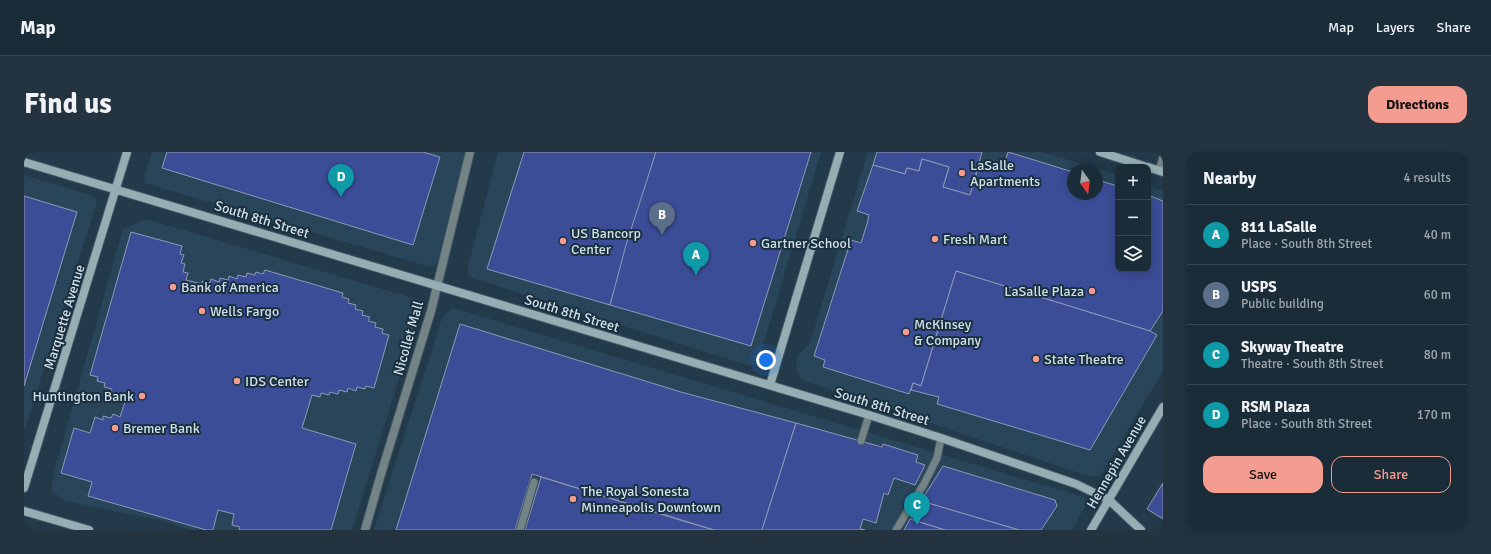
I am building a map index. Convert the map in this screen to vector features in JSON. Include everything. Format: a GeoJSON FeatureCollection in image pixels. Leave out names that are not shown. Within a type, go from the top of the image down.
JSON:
{"type":"FeatureCollection","features":[{"type":"Feature","properties":{"kind":"main road","name":"Marquette Avenue"},"geometry":{"type":"LineString","coordinates":[[24,488],[127,152]]}},
{"type":"Feature","properties":{"kind":"main road"},"geometry":{"type":"LineString","coordinates":[[770,385],[840,152]]}},
{"type":"Feature","properties":{"kind":"main road"},"geometry":{"type":"LineString","coordinates":[[1100,152],[1138,164]]}},
{"type":"Feature","properties":{"kind":"main road","name":"South 8th Street"},"geometry":{"type":"LineString","coordinates":[[24,162],[770,385],[941,438],[1076,484],[1108,500],[1141,530]]}},
{"type":"Feature","properties":{"kind":"main road"},"geometry":{"type":"LineString","coordinates":[[1151,168],[1161,172]]}},
{"type":"Feature","properties":{"kind":"main road","name":"Hennepin Avenue"},"geometry":{"type":"LineString","coordinates":[[1090,530],[1163,407]]}},
{"type":"Feature","properties":{"kind":"main road"},"geometry":{"type":"LineString","coordinates":[[24,511],[88,530]]}},
{"type":"Feature","properties":{"kind":"street","name":"Nicollet Mall"},"geometry":{"type":"LineString","coordinates":[[365,530],[431,311],[470,152]]}},
{"type":"Feature","properties":{"kind":"lane"},"geometry":{"type":"LineString","coordinates":[[1161,172],[1163,158]]}},
{"type":"Feature","properties":{"kind":"lane"},"geometry":{"type":"LineString","coordinates":[[861,441],[869,415]]}},
{"type":"Feature","properties":{"kind":"lane"},"geometry":{"type":"LineString","coordinates":[[896,530],[924,484],[937,458],[941,438]]}},
{"type":"Feature","properties":{"kind":"lane"},"geometry":{"type":"LineString","coordinates":[[520,530],[534,482]]}},
{"type":"Feature","properties":{"kind":"shaded area"},"geometry":{"type":"Polygon","coordinates":[[[152,152],[465,152],[438,260],[435,266],[430,267],[145,183],[144,179],[152,152]]]}},
{"type":"Feature","properties":{"kind":"shaded area"},"geometry":{"type":"Polygon","coordinates":[[[498,152],[821,152],[759,359],[755,364],[747,365],[472,278],[467,270],[498,152]]]}},
{"type":"Feature","properties":{"kind":"shaded area"},"geometry":{"type":"Polygon","coordinates":[[[868,152],[1042,152],[1082,164],[1067,164],[1067,200],[1103,200],[1103,170],[1115,174],[1115,272],[1151,272],[1151,187],[1163,191],[1163,371],[1100,476],[1088,476],[802,380],[796,367],[798,355],[810,343],[868,152]]]}},
{"type":"Feature","properties":{"kind":"shaded area"},"geometry":{"type":"Polygon","coordinates":[[[24,175],[94,196],[97,202],[24,431],[24,175]]]}},
{"type":"Feature","properties":{"kind":"shaded area","name":"IDS Center"},"geometry":{"type":"Polygon","coordinates":[[[146,219],[423,301],[352,530],[190,530],[164,521],[65,501],[51,490],[55,469],[123,229],[146,219]]]}},
{"type":"Feature","properties":{"kind":"shaded area"},"geometry":{"type":"Polygon","coordinates":[[[453,308],[1083,497],[1086,500],[1085,507],[1072,530],[374,530],[442,318],[453,308]]]}},
{"type":"Feature","properties":{"kind":"building"},"geometry":{"type":"Polygon","coordinates":[[[167,152],[423,152],[440,157],[413,245],[162,168],[167,152]]]}},
{"type":"Feature","properties":{"kind":"building","name":"US Bancorp Center"},"geometry":{"type":"Polygon","coordinates":[[[524,152],[656,152],[610,305],[487,269],[524,152]]]}},
{"type":"Feature","properties":{"kind":"building"},"geometry":{"type":"Polygon","coordinates":[[[656,152],[811,152],[751,346],[610,305],[626,245],[656,152]]]}},
{"type":"Feature","properties":{"kind":"building","name":"LaSalle Apartments"},"geometry":{"type":"Polygon","coordinates":[[[877,152],[982,152],[970,195],[943,187],[949,167],[922,159],[919,171],[907,168],[905,174],[873,165],[877,152]]]}},
{"type":"Feature","properties":{"kind":"building","name":"LaSalle Plaza"},"geometry":{"type":"Polygon","coordinates":[[[1008,152],[1067,170],[1067,200],[1103,200],[1103,182],[1115,185],[1115,272],[1151,272],[1151,196],[1163,201],[1163,311],[1150,331],[956,271],[921,386],[913,383],[909,394],[823,367],[825,360],[814,356],[851,240],[861,243],[867,224],[869,215],[857,211],[873,165],[905,174],[907,168],[919,171],[922,159],[949,167],[943,187],[970,195],[980,162],[1003,169],[1008,152]]]}},
{"type":"Feature","properties":{"kind":"building"},"geometry":{"type":"Polygon","coordinates":[[[24,196],[77,212],[24,386],[24,196]]]}},
{"type":"Feature","properties":{"kind":"building","name":"IDS Center"},"geometry":{"type":"Polygon","coordinates":[[[131,232],[182,246],[180,254],[184,255],[181,263],[185,264],[183,272],[188,273],[186,280],[202,284],[202,281],[210,283],[211,279],[219,282],[220,278],[228,280],[229,276],[237,279],[238,275],[246,277],[247,273],[255,275],[256,272],[263,274],[265,270],[343,293],[342,297],[349,299],[348,303],[356,305],[355,309],[363,311],[362,315],[370,317],[368,321],[376,323],[375,327],[383,329],[382,333],[389,335],[374,388],[366,386],[365,389],[357,387],[356,391],[348,388],[347,392],[339,390],[338,394],[330,392],[329,395],[321,393],[320,397],[312,395],[302,428],[356,444],[331,530],[239,530],[240,527],[232,525],[234,514],[218,510],[213,530],[206,530],[88,496],[92,482],[61,473],[74,428],[90,433],[95,417],[103,420],[103,416],[111,418],[113,414],[120,417],[124,405],[125,401],[117,399],[118,395],[111,393],[112,389],[104,387],[105,383],[97,381],[98,377],[90,375],[131,232]]]}},
{"type":"Feature","properties":{"kind":"building","name":"State Theatre"},"geometry":{"type":"Polygon","coordinates":[[[956,271],[1150,331],[1157,335],[1090,450],[937,404],[939,397],[911,390],[913,383],[921,386],[956,271]]]}},
{"type":"Feature","properties":{"kind":"building"},"geometry":{"type":"Polygon","coordinates":[[[460,324],[681,392],[796,423],[762,530],[714,530],[532,474],[515,530],[396,530],[460,324]]]}},
{"type":"Feature","properties":{"kind":"building"},"geometry":{"type":"Polygon","coordinates":[[[796,423],[882,447],[883,444],[918,455],[916,462],[925,465],[915,485],[894,478],[888,495],[884,493],[876,523],[863,519],[860,529],[865,530],[762,530],[796,423]]]}},
{"type":"Feature","properties":{"kind":"building"},"geometry":{"type":"Polygon","coordinates":[[[943,466],[1055,500],[1057,506],[1041,530],[1019,530],[921,501],[943,466]]]}},
{"type":"Feature","properties":{"kind":"building","name":"The Royal Sonesta Minneapolis Downtown"},"geometry":{"type":"Polygon","coordinates":[[[541,477],[683,521],[714,530],[525,530],[541,477]]]}},
{"type":"Feature","properties":{"kind":"building"},"geometry":{"type":"Polygon","coordinates":[[[1163,483],[1163,519],[1147,509],[1163,483]]]}},
{"type":"Feature","properties":{"kind":"building"},"geometry":{"type":"Polygon","coordinates":[[[921,501],[1019,530],[945,530],[910,519],[921,501]]]}},
{"type":"Feature","properties":{"kind":"building"},"geometry":{"type":"Polygon","coordinates":[[[910,519],[945,530],[904,530],[910,519]]]}},
{"type":"Feature","properties":{"kind":"place","name":"LaSalle Apartments"},"geometry":{"type":"Point","coordinates":[962,173]}},
{"type":"Feature","properties":{"kind":"place","name":"RSM Plaza"},"geometry":{"type":"Point","coordinates":[341,197]}},
{"type":"Feature","properties":{"kind":"place","name":"USPS"},"geometry":{"type":"Point","coordinates":[662,235]}},
{"type":"Feature","properties":{"kind":"place","name":"Fresh Mart"},"geometry":{"type":"Point","coordinates":[935,239]}},
{"type":"Feature","properties":{"kind":"place","name":"US Bancorp Center"},"geometry":{"type":"Point","coordinates":[563,241]}},
{"type":"Feature","properties":{"kind":"place","name":"Gartner School"},"geometry":{"type":"Point","coordinates":[753,243]}},
{"type":"Feature","properties":{"kind":"place","name":"811 LaSalle"},"geometry":{"type":"Point","coordinates":[696,275]}},
{"type":"Feature","properties":{"kind":"place","name":"Bank of America"},"geometry":{"type":"Point","coordinates":[173,287]}},
{"type":"Feature","properties":{"kind":"place","name":"LaSalle Plaza"},"geometry":{"type":"Point","coordinates":[1092,291]}},
{"type":"Feature","properties":{"kind":"place","name":"Wells Fargo"},"geometry":{"type":"Point","coordinates":[202,311]}},
{"type":"Feature","properties":{"kind":"place","name":"McKinsey & Company"},"geometry":{"type":"Point","coordinates":[906,332]}},
{"type":"Feature","properties":{"kind":"place","name":"State Theatre"},"geometry":{"type":"Point","coordinates":[1036,359]}},
{"type":"Feature","properties":{"kind":"place","name":"IDS Center"},"geometry":{"type":"Point","coordinates":[237,381]}},
{"type":"Feature","properties":{"kind":"place","name":"Huntington Bank"},"geometry":{"type":"Point","coordinates":[142,396]}},
{"type":"Feature","properties":{"kind":"place","name":"Bremer Bank"},"geometry":{"type":"Point","coordinates":[115,428]}},
{"type":"Feature","properties":{"kind":"place","name":"The Royal Sonesta Minneapolis Downtown"},"geometry":{"type":"Point","coordinates":[573,499]}},
{"type":"Feature","properties":{"kind":"place","name":"Skyway Theatre"},"geometry":{"type":"Point","coordinates":[917,525]}}]}
